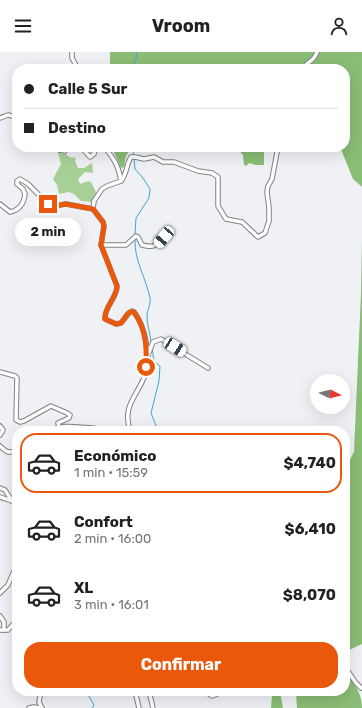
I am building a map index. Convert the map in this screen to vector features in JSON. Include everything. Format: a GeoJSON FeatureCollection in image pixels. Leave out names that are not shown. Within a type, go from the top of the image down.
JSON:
{"type":"FeatureCollection","features":[{"type":"Feature","properties":{"kind":"street"},"geometry":{"type":"LineString","coordinates":[[72,52],[72,58],[75,64]]}},
{"type":"Feature","properties":{"kind":"street"},"geometry":{"type":"LineString","coordinates":[[306,64],[315,58],[317,52]]}},
{"type":"Feature","properties":{"kind":"street"},"geometry":{"type":"LineString","coordinates":[[0,118],[8,115],[12,116]]}},
{"type":"Feature","properties":{"kind":"street"},"geometry":{"type":"LineString","coordinates":[[86,152],[90,157],[94,152]]}},
{"type":"Feature","properties":{"kind":"street"},"geometry":{"type":"LineString","coordinates":[[108,152],[120,170],[121,181]]}},
{"type":"Feature","properties":{"kind":"street"},"geometry":{"type":"LineString","coordinates":[[93,209],[94,201],[102,189],[121,181],[124,178],[128,161],[131,157],[144,160],[154,157],[165,163],[174,162],[198,171],[216,175],[219,181],[218,206],[227,221],[242,222],[258,237],[265,233],[269,221],[267,192],[268,186],[272,179],[277,152]]}},
{"type":"Feature","properties":{"kind":"street"},"geometry":{"type":"LineString","coordinates":[[0,204],[9,212],[15,211],[21,206],[25,194],[23,189],[17,184],[17,181],[20,179],[28,184],[48,204],[54,206],[66,204],[93,209],[104,224],[101,245],[117,286],[117,291],[104,316],[105,319],[116,324],[121,323],[129,313],[132,311],[134,312],[140,321],[146,340],[147,358]]}},
{"type":"Feature","properties":{"kind":"street"},"geometry":{"type":"LineString","coordinates":[[101,245],[126,245],[135,237],[138,237],[142,246],[151,246],[157,245],[164,237]]}},
{"type":"Feature","properties":{"kind":"street"},"geometry":{"type":"LineString","coordinates":[[129,426],[127,419],[129,408],[145,375],[147,358],[153,342],[158,339],[164,340],[208,368]]}},
{"type":"Feature","properties":{"kind":"street"},"geometry":{"type":"LineString","coordinates":[[0,372],[15,376],[17,378],[16,420],[20,422],[24,421],[46,408],[54,407],[70,415],[69,418],[58,423],[58,426]]}},
{"type":"Feature","properties":{"kind":"street"},"geometry":{"type":"LineString","coordinates":[[0,426],[3,430],[0,435]]}},
{"type":"Feature","properties":{"kind":"street"},"geometry":{"type":"LineString","coordinates":[[58,426],[75,426]]}},
{"type":"Feature","properties":{"kind":"street"},"geometry":{"type":"LineString","coordinates":[[0,446],[6,452],[12,452]]}},
{"type":"Feature","properties":{"kind":"street"},"geometry":{"type":"LineString","coordinates":[[0,488],[4,490],[12,501]]}},
{"type":"Feature","properties":{"kind":"street"},"geometry":{"type":"LineString","coordinates":[[0,497],[12,501]]}},
{"type":"Feature","properties":{"kind":"street"},"geometry":{"type":"LineString","coordinates":[[0,593],[8,584],[12,575]]}},
{"type":"Feature","properties":{"kind":"street"},"geometry":{"type":"LineString","coordinates":[[0,616],[4,622],[2,630],[8,630],[12,626]]}},
{"type":"Feature","properties":{"kind":"street"},"geometry":{"type":"LineString","coordinates":[[350,674],[361,688]]}},
{"type":"Feature","properties":{"kind":"street"},"geometry":{"type":"LineString","coordinates":[[40,696],[39,702],[42,708]]}},
{"type":"Feature","properties":{"kind":"street"},"geometry":{"type":"LineString","coordinates":[[137,696],[139,708]]}},
{"type":"Feature","properties":{"kind":"street"},"geometry":{"type":"LineString","coordinates":[[150,696],[153,708]]}},
{"type":"Feature","properties":{"kind":"street"},"geometry":{"type":"LineString","coordinates":[[29,708],[42,708]]}},
{"type":"Feature","properties":{"kind":"green space"},"geometry":{"type":"Polygon","coordinates":[[[110,52],[362,52],[362,187],[353,179],[342,152],[350,152],[350,64],[110,64],[110,52]]]}},
{"type":"Feature","properties":{"kind":"green space"},"geometry":{"type":"Polygon","coordinates":[[[114,152],[129,152],[126,156],[124,167],[121,168],[114,152]]]}},
{"type":"Feature","properties":{"kind":"green space"},"geometry":{"type":"Polygon","coordinates":[[[241,152],[264,152],[264,165],[249,163],[246,166],[244,165],[243,155],[241,152]]]}},
{"type":"Feature","properties":{"kind":"green space"},"geometry":{"type":"Polygon","coordinates":[[[58,153],[76,158],[75,161],[78,168],[84,168],[92,163],[93,173],[85,172],[78,179],[80,184],[88,181],[91,182],[96,192],[92,202],[81,201],[74,194],[69,192],[59,194],[57,185],[53,179],[61,164],[58,153]]]}},
{"type":"Feature","properties":{"kind":"green space"},"geometry":{"type":"Polygon","coordinates":[[[362,239],[362,644],[350,650],[350,460],[354,452],[362,239]]]}},
{"type":"Feature","properties":{"kind":"green space"},"geometry":{"type":"Polygon","coordinates":[[[350,678],[359,692],[362,702],[362,708],[297,708],[296,696],[350,696],[350,678]]]}},
{"type":"Feature","properties":{"kind":"green space"},"geometry":{"type":"Polygon","coordinates":[[[272,696],[280,696],[283,708],[271,708],[272,696]]]}},
{"type":"Feature","properties":{"kind":"waterway"},"geometry":{"type":"LineString","coordinates":[[134,64],[137,52]]}},
{"type":"Feature","properties":{"kind":"waterway"},"geometry":{"type":"LineString","coordinates":[[133,152],[134,156]]}},
{"type":"Feature","properties":{"kind":"waterway"},"geometry":{"type":"LineString","coordinates":[[134,159],[135,169],[150,189],[149,198],[136,218],[135,235]]}},
{"type":"Feature","properties":{"kind":"waterway"},"geometry":{"type":"LineString","coordinates":[[135,240],[136,255],[150,298],[147,323],[151,341]]}},
{"type":"Feature","properties":{"kind":"waterway"},"geometry":{"type":"LineString","coordinates":[[152,348],[154,361],[160,366],[159,381],[151,413],[156,426]]}},
{"type":"Feature","properties":{"kind":"waterway"},"geometry":{"type":"LineString","coordinates":[[89,696],[94,705],[92,708]]}},
{"type":"Feature","properties":{"kind":"route"},"geometry":{"type":"LineString","coordinates":[[48,204],[60,206],[66,204],[93,209],[103,222],[104,226],[101,245],[102,251],[117,286],[117,291],[104,316],[107,321],[116,324],[121,323],[132,311],[138,316],[147,344],[146,367]]}}]}
